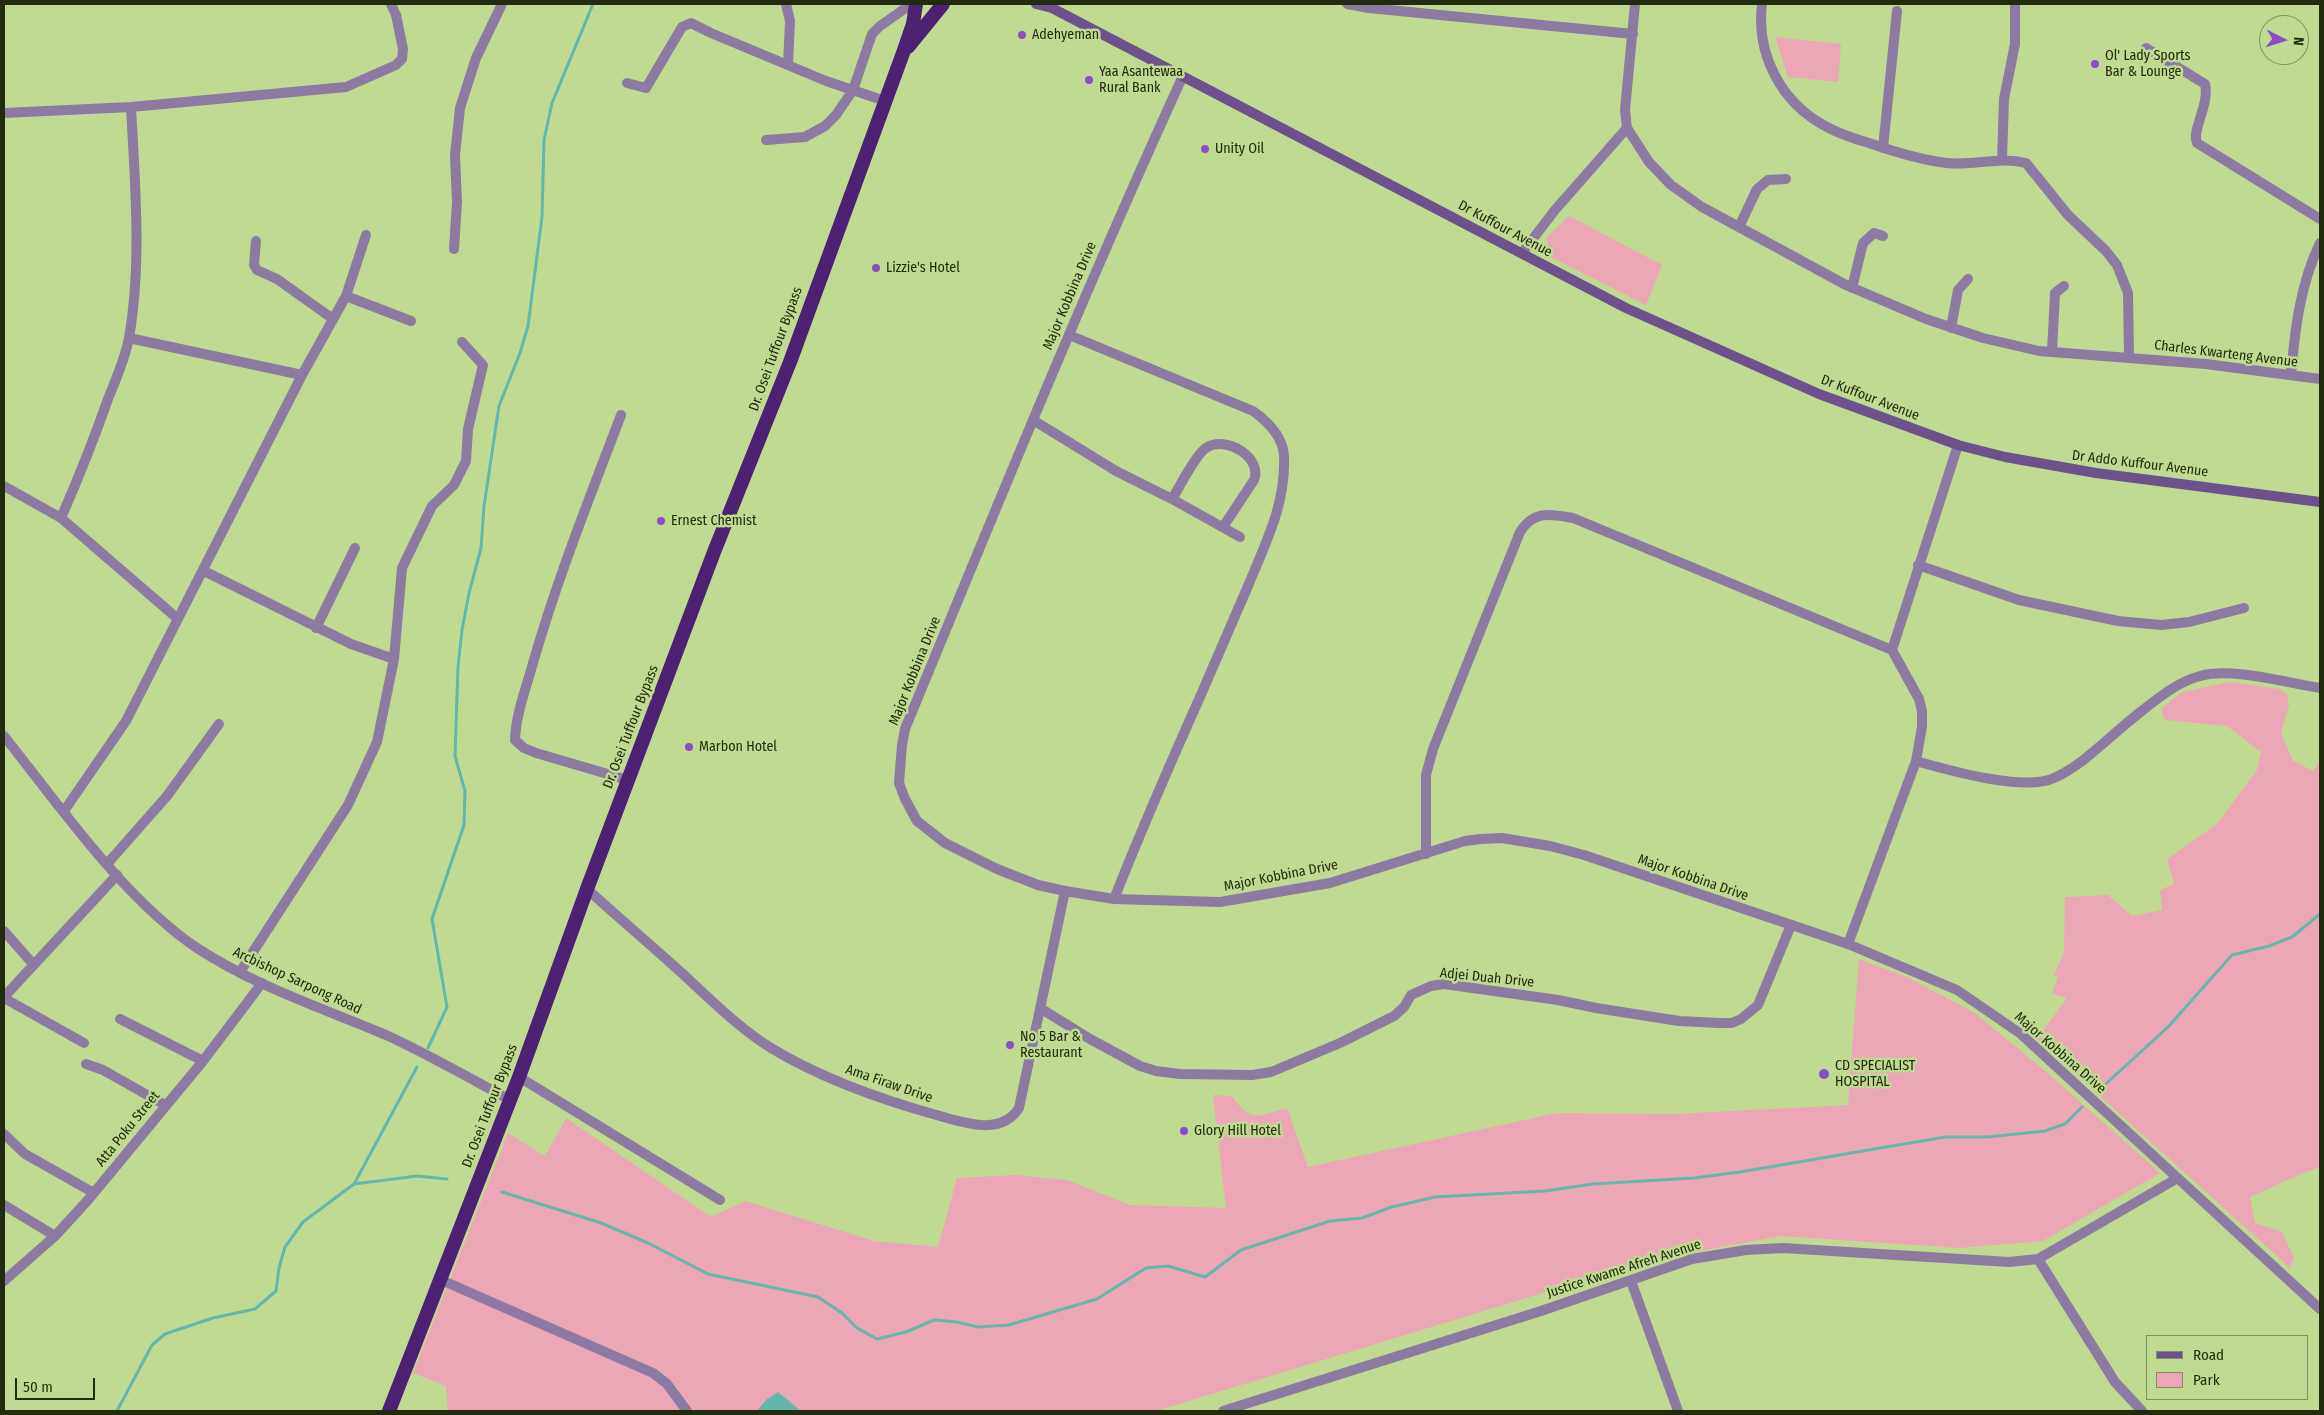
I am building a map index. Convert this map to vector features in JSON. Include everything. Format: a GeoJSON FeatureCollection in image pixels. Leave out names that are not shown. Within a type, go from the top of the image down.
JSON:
{"type":"FeatureCollection","features":[{"type":"Feature","properties":{"kind":"highway","name":"Dr. Osei Tuffour Bypass"},"geometry":{"type":"LineString","coordinates":[[389,1411],[519,1077],[587,889],[714,552],[790,362],[905,48],[914,18],[912,4]]}},
{"type":"Feature","properties":{"kind":"highway","name":"Dr. Osei Tuffour Bypass"},"geometry":{"type":"LineString","coordinates":[[905,48],[943,4]]}},
{"type":"Feature","properties":{"kind":"main road","name":"Dr Kuffour Avenue"},"geometry":{"type":"LineString","coordinates":[[1036,4],[1050,6],[1182,78],[1626,308],[1819,394],[1958,445]]}},
{"type":"Feature","properties":{"kind":"main road","name":"Dr Addo Kuffour Avenue"},"geometry":{"type":"LineString","coordinates":[[1958,445],[2044,465],[2320,502]]}},
{"type":"Feature","properties":{"kind":"street"},"geometry":{"type":"LineString","coordinates":[[4,113],[131,107],[338,89],[354,85],[396,65],[402,59],[404,49],[391,4]]}},
{"type":"Feature","properties":{"kind":"street"},"geometry":{"type":"LineString","coordinates":[[454,249],[457,202],[455,155],[460,108],[476,58],[502,4]]}},
{"type":"Feature","properties":{"kind":"street"},"geometry":{"type":"LineString","coordinates":[[786,4],[790,21],[788,64]]}},
{"type":"Feature","properties":{"kind":"street"},"geometry":{"type":"LineString","coordinates":[[766,140],[806,137],[825,126],[836,115],[853,90],[872,34],[880,26],[912,4]]}},
{"type":"Feature","properties":{"kind":"street"},"geometry":{"type":"LineString","coordinates":[[1347,4],[1369,8],[1633,34]]}},
{"type":"Feature","properties":{"kind":"street"},"geometry":{"type":"LineString","coordinates":[[1522,253],[1555,210],[1627,128],[1625,110],[1635,4]]}},
{"type":"Feature","properties":{"kind":"street"},"geometry":{"type":"LineString","coordinates":[[1762,4],[1760,28],[1766,56],[1774,75],[1792,102],[1828,128],[1921,160],[1968,164],[2002,159],[2026,163],[2068,215],[2106,251],[2117,265],[2128,293],[2129,357]]}},
{"type":"Feature","properties":{"kind":"street"},"geometry":{"type":"LineString","coordinates":[[2002,159],[2004,99],[2015,44],[2015,4]]}},
{"type":"Feature","properties":{"kind":"street"},"geometry":{"type":"LineString","coordinates":[[1883,148],[1897,11]]}},
{"type":"Feature","properties":{"kind":"street"},"geometry":{"type":"LineString","coordinates":[[627,83],[646,88],[682,27],[691,23],[788,64],[885,101]]}},
{"type":"Feature","properties":{"kind":"street"},"geometry":{"type":"LineString","coordinates":[[2146,48],[2204,84],[2207,93],[2195,135],[2197,143],[2320,219]]}},
{"type":"Feature","properties":{"kind":"street","name":"Major Kobbina Drive"},"geometry":{"type":"LineString","coordinates":[[1182,78],[1131,189],[1069,335],[906,729],[902,745],[900,783],[905,799],[917,821],[945,843],[998,869],[1038,885],[1114,899],[1200,903],[1238,899],[1330,883],[1465,841],[1502,838],[1550,846],[1584,855],[1848,944],[1956,990],[1991,1012],[2028,1041],[2176,1179],[2320,1309]]}},
{"type":"Feature","properties":{"kind":"street"},"geometry":{"type":"LineString","coordinates":[[61,518],[88,454],[129,338],[135,273],[136,195],[131,107]]}},
{"type":"Feature","properties":{"kind":"street","name":"Charles Kwarteng Avenue"},"geometry":{"type":"LineString","coordinates":[[1627,128],[1649,162],[1671,185],[1702,207],[1852,288],[1951,328],[2017,346],[2052,352],[2206,364],[2291,374],[2320,380]]}},
{"type":"Feature","properties":{"kind":"street"},"geometry":{"type":"LineString","coordinates":[[1739,227],[1758,189],[1768,180],[1786,179]]}},
{"type":"Feature","properties":{"kind":"street"},"geometry":{"type":"LineString","coordinates":[[1852,288],[1864,243],[1874,233],[1883,236]]}},
{"type":"Feature","properties":{"kind":"street"},"geometry":{"type":"LineString","coordinates":[[64,812],[126,721],[204,572],[302,375],[346,296],[366,235]]}},
{"type":"Feature","properties":{"kind":"street"},"geometry":{"type":"LineString","coordinates":[[256,241],[254,265],[257,270],[277,279],[333,319]]}},
{"type":"Feature","properties":{"kind":"street"},"geometry":{"type":"LineString","coordinates":[[2291,374],[2295,322],[2308,268],[2320,243]]}},
{"type":"Feature","properties":{"kind":"street"},"geometry":{"type":"LineString","coordinates":[[1951,328],[1958,290],[1968,279]]}},
{"type":"Feature","properties":{"kind":"street"},"geometry":{"type":"LineString","coordinates":[[2052,352],[2056,293],[2064,286]]}},
{"type":"Feature","properties":{"kind":"street"},"geometry":{"type":"LineString","coordinates":[[346,296],[411,321]]}},
{"type":"Feature","properties":{"kind":"street"},"geometry":{"type":"LineString","coordinates":[[1069,335],[1253,411],[1263,418],[1281,441],[1284,454],[1284,478],[1278,513],[1223,645],[1162,781],[1114,899]]}},
{"type":"Feature","properties":{"kind":"street"},"geometry":{"type":"LineString","coordinates":[[129,338],[302,375]]}},
{"type":"Feature","properties":{"kind":"street"},"geometry":{"type":"LineString","coordinates":[[240,972],[354,795],[378,742],[394,659],[402,568],[432,506],[454,485],[466,461],[468,428],[483,365],[462,342]]}},
{"type":"Feature","properties":{"kind":"street"},"geometry":{"type":"LineString","coordinates":[[621,415],[559,581],[515,724],[515,740],[524,748],[536,753],[628,780]]}},
{"type":"Feature","properties":{"kind":"street"},"geometry":{"type":"LineString","coordinates":[[1033,420],[1116,472],[1172,499],[1240,537]]}},
{"type":"Feature","properties":{"kind":"street"},"geometry":{"type":"LineString","coordinates":[[1172,499],[1202,450],[1214,443],[1228,444],[1255,463],[1257,474],[1222,527]]}},
{"type":"Feature","properties":{"kind":"street"},"geometry":{"type":"LineString","coordinates":[[1892,650],[1958,445]]}},
{"type":"Feature","properties":{"kind":"street"},"geometry":{"type":"LineString","coordinates":[[4,486],[61,518],[178,619]]}},
{"type":"Feature","properties":{"kind":"street"},"geometry":{"type":"LineString","coordinates":[[1426,854],[1426,776],[1433,749],[1520,532],[1526,522],[1534,516],[1547,515],[1573,518],[1892,650],[1919,699],[1922,710],[1922,727],[1916,761],[1848,944]]}},
{"type":"Feature","properties":{"kind":"street"},"geometry":{"type":"LineString","coordinates":[[316,628],[355,548]]}},
{"type":"Feature","properties":{"kind":"street"},"geometry":{"type":"LineString","coordinates":[[1918,565],[2019,600],[2118,621],[2162,625],[2189,622],[2244,608]]}},
{"type":"Feature","properties":{"kind":"street"},"geometry":{"type":"LineString","coordinates":[[204,572],[316,628],[351,644],[394,659]]}},
{"type":"Feature","properties":{"kind":"street"},"geometry":{"type":"LineString","coordinates":[[1916,761],[1996,779],[2039,782],[2053,779],[2072,768],[2149,705],[2199,676],[2225,673],[2320,688]]}},
{"type":"Feature","properties":{"kind":"street"},"geometry":{"type":"LineString","coordinates":[[107,864],[167,796],[219,724]]}},
{"type":"Feature","properties":{"kind":"street","name":"Arcbishop Sarpong Road"},"geometry":{"type":"LineString","coordinates":[[4,736],[116,875],[165,923],[197,947],[262,983],[387,1036],[510,1100]]}},
{"type":"Feature","properties":{"kind":"street"},"geometry":{"type":"LineString","coordinates":[[84,1043],[4,998],[116,875]]}},
{"type":"Feature","properties":{"kind":"street","name":"Ama Firaw Drive"},"geometry":{"type":"LineString","coordinates":[[587,889],[747,1031],[771,1048],[831,1079],[906,1106],[972,1125],[1007,1122],[1019,1108],[1065,891]]}},
{"type":"Feature","properties":{"kind":"street","name":"Adjei Duah Drive"},"geometry":{"type":"LineString","coordinates":[[1040,1008],[1090,1039],[1140,1066],[1156,1071],[1180,1074],[1252,1075],[1271,1072],[1340,1043],[1394,1016],[1404,1007],[1411,995],[1420,990],[1444,984],[1679,1020],[1732,1023],[1750,1014],[1758,1005],[1791,925]]}},
{"type":"Feature","properties":{"kind":"street"},"geometry":{"type":"LineString","coordinates":[[4,931],[33,964]]}},
{"type":"Feature","properties":{"kind":"street","name":"Atta Poku Street"},"geometry":{"type":"LineString","coordinates":[[4,1281],[55,1236],[94,1193],[203,1061],[262,983]]}},
{"type":"Feature","properties":{"kind":"street"},"geometry":{"type":"LineString","coordinates":[[120,1019],[203,1061]]}},
{"type":"Feature","properties":{"kind":"street"},"geometry":{"type":"LineString","coordinates":[[86,1064],[103,1070],[166,1105]]}},
{"type":"Feature","properties":{"kind":"street"},"geometry":{"type":"LineString","coordinates":[[519,1077],[720,1200]]}},
{"type":"Feature","properties":{"kind":"street"},"geometry":{"type":"LineString","coordinates":[[4,1134],[25,1154],[94,1193]]}},
{"type":"Feature","properties":{"kind":"street","name":"Justice Kwame Afreh Avenue"},"geometry":{"type":"LineString","coordinates":[[1222,1411],[1631,1281],[1692,1259],[1746,1250],[1783,1248],[2009,1262],[2038,1259],[2176,1179]]}},
{"type":"Feature","properties":{"kind":"street"},"geometry":{"type":"LineString","coordinates":[[4,1205],[55,1236]]}},
{"type":"Feature","properties":{"kind":"street"},"geometry":{"type":"LineString","coordinates":[[2038,1259],[2115,1382],[2142,1411]]}},
{"type":"Feature","properties":{"kind":"street"},"geometry":{"type":"LineString","coordinates":[[439,1279],[653,1373],[667,1384],[687,1411]]}},
{"type":"Feature","properties":{"kind":"street"},"geometry":{"type":"LineString","coordinates":[[1631,1281],[1678,1411]]}},
{"type":"Feature","properties":{"kind":"green space"},"geometry":{"type":"Polygon","coordinates":[[[1775,37],[1841,44],[1838,82],[1788,77],[1775,37]]]}},
{"type":"Feature","properties":{"kind":"green space"},"geometry":{"type":"Polygon","coordinates":[[[1569,216],[1662,265],[1646,305],[1548,256],[1547,237],[1569,216]]]}},
{"type":"Feature","properties":{"kind":"green space"},"geometry":{"type":"Polygon","coordinates":[[[2230,682],[2280,689],[2287,694],[2289,706],[2281,732],[2293,761],[2313,771],[2320,761],[2320,1167],[2250,1197],[2255,1223],[2282,1232],[2294,1258],[2290,1268],[2037,1039],[2067,998],[2052,994],[2058,977],[2054,975],[2064,952],[2065,897],[2108,895],[2132,916],[2162,910],[2160,890],[2174,884],[2167,859],[2217,824],[2257,770],[2261,752],[2227,726],[2165,720],[2161,709],[2182,692],[2230,682]]]}},
{"type":"Feature","properties":{"kind":"green space"},"geometry":{"type":"Polygon","coordinates":[[[1859,959],[1909,978],[1975,1013],[2050,1075],[2160,1173],[2043,1241],[1959,1248],[1781,1236],[1651,1260],[1156,1411],[448,1411],[446,1386],[413,1373],[508,1133],[545,1156],[566,1118],[711,1217],[745,1201],[874,1241],[938,1247],[957,1178],[1015,1175],[1067,1180],[1130,1205],[1226,1208],[1213,1095],[1232,1096],[1245,1111],[1256,1116],[1287,1108],[1308,1167],[1557,1113],[1674,1114],[1848,1105],[1859,959]]]}},
{"type":"Feature","properties":{"kind":"water"},"geometry":{"type":"Polygon","coordinates":[[[778,1392],[801,1411],[757,1411],[767,1399],[778,1392]]]}},
{"type":"Feature","properties":{"kind":"waterway"},"geometry":{"type":"LineString","coordinates":[[428,1048],[447,1007],[432,919],[464,825],[465,791],[455,756],[458,667],[462,630],[469,593],[481,548],[484,506],[499,406],[520,353],[528,326],[542,217],[544,140],[552,103],[593,4]]}},
{"type":"Feature","properties":{"kind":"waterway"},"geometry":{"type":"LineString","coordinates":[[2097,1092],[2168,1027],[2232,955],[2269,946],[2292,937],[2320,914]]}},
{"type":"Feature","properties":{"kind":"waterway"},"geometry":{"type":"LineString","coordinates":[[117,1411],[152,1345],[165,1334],[213,1318],[255,1309],[276,1291],[279,1268],[285,1247],[303,1222],[354,1184],[417,1067]]}},
{"type":"Feature","properties":{"kind":"waterway"},"geometry":{"type":"LineString","coordinates":[[502,1192],[601,1223],[648,1243],[708,1274],[818,1297],[842,1313],[857,1328],[877,1339],[906,1332],[934,1320],[957,1322],[978,1327],[1009,1325],[1097,1299],[1146,1268],[1168,1266],[1205,1277],[1241,1250],[1330,1221],[1362,1218],[1392,1207],[1435,1197],[1545,1191],[1593,1184],[1694,1178],[1945,1137],[1988,1137],[2045,1131],[2065,1124],[2082,1107]]}},
{"type":"Feature","properties":{"kind":"waterway"},"geometry":{"type":"LineString","coordinates":[[354,1184],[417,1176],[447,1179]]}},
{"type":"Feature","properties":{"kind":"place","name":"Adehyeman"},"geometry":{"type":"Point","coordinates":[1022,35]}},
{"type":"Feature","properties":{"kind":"place","name":"Ol' Lady Sports Bar & Lounge"},"geometry":{"type":"Point","coordinates":[2095,64]}},
{"type":"Feature","properties":{"kind":"place","name":"Yaa Asantewaa Rural Bank"},"geometry":{"type":"Point","coordinates":[1089,80]}},
{"type":"Feature","properties":{"kind":"place","name":"Unity Oil"},"geometry":{"type":"Point","coordinates":[1205,149]}},
{"type":"Feature","properties":{"kind":"place","name":"Lizzie's Hotel"},"geometry":{"type":"Point","coordinates":[876,268]}},
{"type":"Feature","properties":{"kind":"place","name":"Ernest Chemist"},"geometry":{"type":"Point","coordinates":[661,521]}},
{"type":"Feature","properties":{"kind":"place","name":"Marbon Hotel"},"geometry":{"type":"Point","coordinates":[689,747]}},
{"type":"Feature","properties":{"kind":"place","name":"No 5 Bar & Restaurant"},"geometry":{"type":"Point","coordinates":[1010,1045]}},
{"type":"Feature","properties":{"kind":"place","name":"CD SPECIALIST HOSPITAL"},"geometry":{"type":"Point","coordinates":[1824,1074]}},
{"type":"Feature","properties":{"kind":"place","name":"Glory Hill Hotel"},"geometry":{"type":"Point","coordinates":[1184,1131]}}]}
